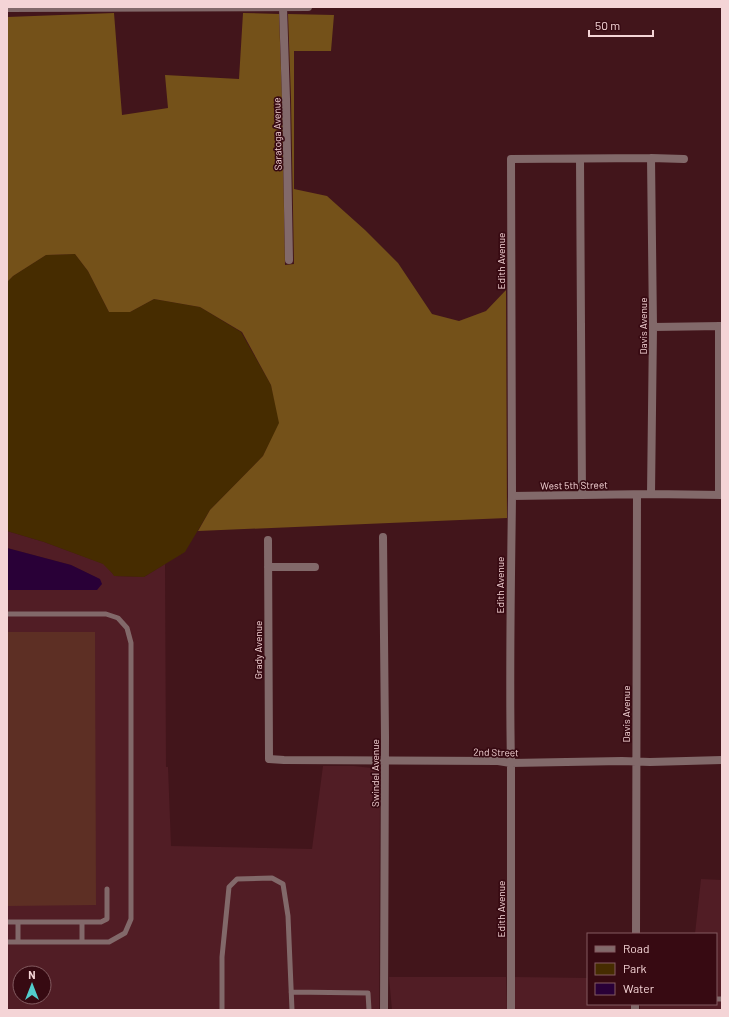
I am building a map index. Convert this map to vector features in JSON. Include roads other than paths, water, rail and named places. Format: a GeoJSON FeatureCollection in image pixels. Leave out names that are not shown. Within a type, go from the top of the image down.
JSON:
{"type":"FeatureCollection","features":[{"type":"Feature","properties":{"kind":"street","name":"Saratoga Avenue"},"geometry":{"type":"LineString","coordinates":[[283,7],[287,106],[289,260]]}},
{"type":"Feature","properties":{"kind":"street"},"geometry":{"type":"LineString","coordinates":[[7,8],[308,7]]}},
{"type":"Feature","properties":{"kind":"street","name":"Davis Avenue"},"geometry":{"type":"LineString","coordinates":[[651,158],[653,327],[651,494]]}},
{"type":"Feature","properties":{"kind":"street","name":"Edith Avenue"},"geometry":{"type":"LineString","coordinates":[[511,1010],[511,159],[580,159]]}},
{"type":"Feature","properties":{"kind":"street"},"geometry":{"type":"LineString","coordinates":[[582,495],[580,159],[684,159]]}},
{"type":"Feature","properties":{"kind":"street"},"geometry":{"type":"LineString","coordinates":[[651,494],[721,495],[721,326],[653,327]]}},
{"type":"Feature","properties":{"kind":"street","name":"West 5th Street"},"geometry":{"type":"LineString","coordinates":[[512,496],[651,494]]}},
{"type":"Feature","properties":{"kind":"street","name":"Davis Avenue"},"geometry":{"type":"LineString","coordinates":[[636,495],[636,933]]}},
{"type":"Feature","properties":{"kind":"street","name":"Swindel Avenue"},"geometry":{"type":"LineString","coordinates":[[383,537],[385,761],[384,1010]]}},
{"type":"Feature","properties":{"kind":"street","name":"Grady Avenue"},"geometry":{"type":"LineString","coordinates":[[268,540],[269,759]]}},
{"type":"Feature","properties":{"kind":"street"},"geometry":{"type":"LineString","coordinates":[[268,567],[315,567]]}},
{"type":"Feature","properties":{"kind":"street","name":"2nd Street"},"geometry":{"type":"LineString","coordinates":[[269,759],[498,761],[511,763],[722,760]]}},
{"type":"Feature","properties":{"kind":"lane"},"geometry":{"type":"LineString","coordinates":[[7,614],[106,614],[118,618],[127,628],[131,643],[131,919],[125,932],[109,942],[7,942]]}},
{"type":"Feature","properties":{"kind":"lane"},"geometry":{"type":"LineString","coordinates":[[222,1010],[222,957],[229,886],[237,879],[272,878],[283,884],[288,916],[292,1010]]}},
{"type":"Feature","properties":{"kind":"lane"},"geometry":{"type":"LineString","coordinates":[[7,922],[101,922],[107,919],[107,889]]}},
{"type":"Feature","properties":{"kind":"lane"},"geometry":{"type":"LineString","coordinates":[[18,922],[18,942]]}},
{"type":"Feature","properties":{"kind":"lane"},"geometry":{"type":"LineString","coordinates":[[82,922],[82,942]]}},
{"type":"Feature","properties":{"kind":"lane"},"geometry":{"type":"LineString","coordinates":[[291,992],[368,993],[369,1010]]}},
{"type":"Feature","properties":{"kind":"water"},"geometry":{"type":"Polygon","coordinates":[[[7,548],[71,565],[100,579],[102,584],[97,590],[7,590],[7,548]]]}}]}
